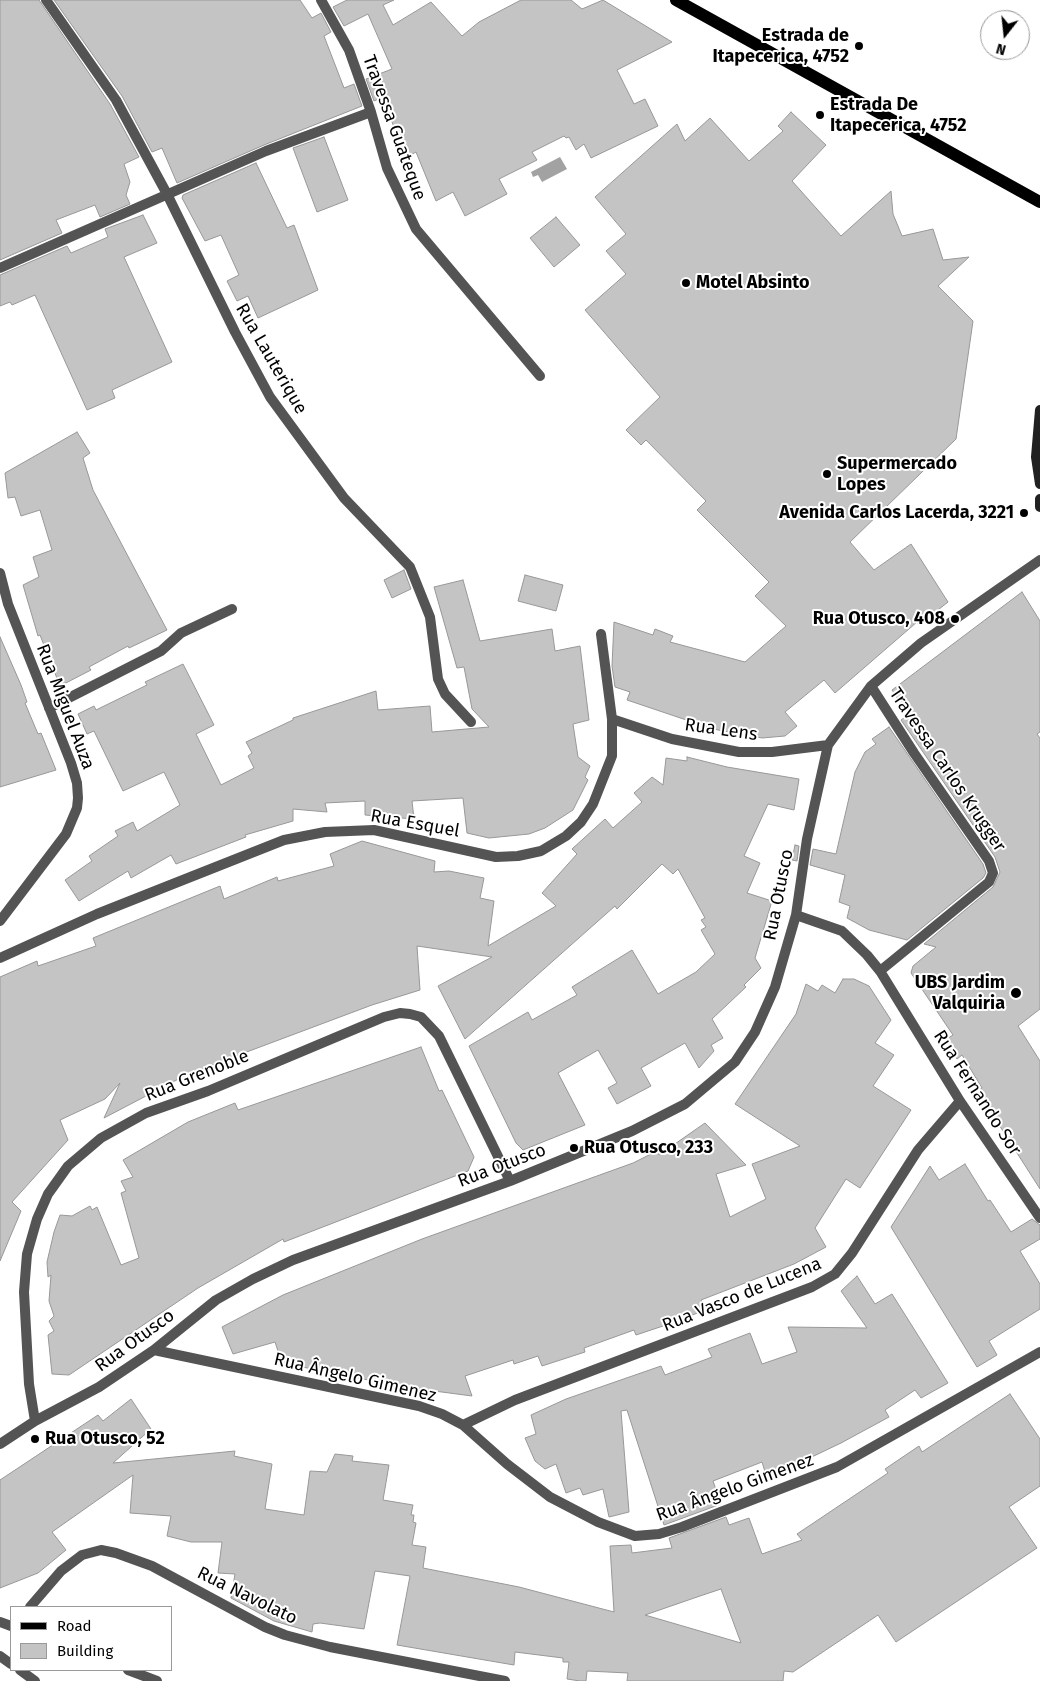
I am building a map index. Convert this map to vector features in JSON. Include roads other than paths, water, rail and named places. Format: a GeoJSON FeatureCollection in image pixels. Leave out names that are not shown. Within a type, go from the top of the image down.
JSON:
{"type":"FeatureCollection","features":[{"type":"Feature","properties":{"kind":"main road"},"geometry":{"type":"LineString","coordinates":[[676,0],[1040,202]]}},
{"type":"Feature","properties":{"kind":"main road"},"geometry":{"type":"LineString","coordinates":[[1040,410],[1036,457],[1040,484]]}},
{"type":"Feature","properties":{"kind":"street","name":"Rua Lauterique"},"geometry":{"type":"LineString","coordinates":[[46,0],[116,100],[167,194],[235,332],[270,397],[344,498],[410,567],[430,616],[438,679],[445,694],[471,722]]}},
{"type":"Feature","properties":{"kind":"street","name":"Travessa Guateque"},"geometry":{"type":"LineString","coordinates":[[321,0],[348,50],[371,112],[387,168],[416,229],[540,376]]}},
{"type":"Feature","properties":{"kind":"street"},"geometry":{"type":"LineString","coordinates":[[0,268],[266,151],[371,112]]}},
{"type":"Feature","properties":{"kind":"street","name":"Rua Otusco"},"geometry":{"type":"LineString","coordinates":[[0,1444],[35,1421],[99,1387],[154,1350],[216,1300],[253,1279],[293,1260],[510,1181],[641,1127],[685,1104],[735,1062],[755,1032],[775,988],[796,914],[807,839],[828,745],[871,686],[921,643],[1040,560]]}},
{"type":"Feature","properties":{"kind":"street","name":"Rua Miguel Auza"},"geometry":{"type":"LineString","coordinates":[[0,573],[8,604],[78,783],[77,808],[66,834],[0,921]]}},
{"type":"Feature","properties":{"kind":"street"},"geometry":{"type":"LineString","coordinates":[[49,708],[161,651],[181,633],[232,609]]}},
{"type":"Feature","properties":{"kind":"street","name":"Rua Esquel"},"geometry":{"type":"LineString","coordinates":[[0,958],[97,914],[284,840],[325,832],[374,830],[496,856],[518,856],[540,851],[566,836],[581,822],[593,804],[612,756],[612,719],[601,634]]}},
{"type":"Feature","properties":{"kind":"street","name":"Travessa Carlos Krugger"},"geometry":{"type":"LineString","coordinates":[[871,686],[914,753],[989,860],[993,873],[989,882],[880,971]]}},
{"type":"Feature","properties":{"kind":"street","name":"Rua Lens"},"geometry":{"type":"LineString","coordinates":[[612,719],[672,739],[739,752],[772,752],[828,745]]}},
{"type":"Feature","properties":{"kind":"street","name":"Rua Fernando Sor"},"geometry":{"type":"LineString","coordinates":[[796,914],[842,931],[868,955],[880,971],[960,1101],[1040,1218]]}},
{"type":"Feature","properties":{"kind":"street","name":"Rua Grenoble"},"geometry":{"type":"LineString","coordinates":[[35,1421],[29,1384],[24,1292],[27,1254],[37,1219],[48,1194],[68,1166],[101,1138],[146,1114],[208,1091],[384,1018],[400,1013],[410,1014],[421,1017],[439,1036],[510,1181]]}},
{"type":"Feature","properties":{"kind":"street","name":"Rua Vasco de Lucena"},"geometry":{"type":"LineString","coordinates":[[463,1425],[515,1400],[812,1287],[835,1274],[852,1253],[918,1150],[960,1101]]}},
{"type":"Feature","properties":{"kind":"street","name":"Rua Ângelo Gimenez"},"geometry":{"type":"LineString","coordinates":[[154,1350],[419,1406],[442,1414],[463,1425],[507,1464],[558,1502],[620,1532],[635,1536],[659,1534],[837,1467],[1040,1352]]}},
{"type":"Feature","properties":{"kind":"street","name":"Rua Navolato"},"geometry":{"type":"LineString","coordinates":[[31,1606],[61,1571],[82,1555],[101,1550],[116,1553],[152,1566],[266,1627],[285,1635],[330,1647],[505,1681]]}},
{"type":"Feature","properties":{"kind":"street"},"geometry":{"type":"LineString","coordinates":[[21,1671],[35,1681]]}},
{"type":"Feature","properties":{"kind":"street"},"geometry":{"type":"LineString","coordinates":[[131,1671],[157,1681]]}},
{"type":"Feature","properties":{"kind":"place","name":"Estrada de Itapecerica, 4752"},"geometry":{"type":"Point","coordinates":[859,46]}},
{"type":"Feature","properties":{"kind":"place","name":"Estrada De Itapecerica, 4752"},"geometry":{"type":"Point","coordinates":[820,115]}},
{"type":"Feature","properties":{"kind":"place","name":"Motel Absinto"},"geometry":{"type":"Point","coordinates":[686,283]}},
{"type":"Feature","properties":{"kind":"place","name":"Supermercado Lopes"},"geometry":{"type":"Point","coordinates":[827,474]}},
{"type":"Feature","properties":{"kind":"place","name":"Avenida Carlos Lacerda, 3221"},"geometry":{"type":"Point","coordinates":[1024,513]}},
{"type":"Feature","properties":{"kind":"place","name":"Rua Otusco, 408"},"geometry":{"type":"Point","coordinates":[955,619]}},
{"type":"Feature","properties":{"kind":"place","name":"UBS Jardim Valquiria"},"geometry":{"type":"Point","coordinates":[1016,993]}},
{"type":"Feature","properties":{"kind":"place","name":"Rua Otusco, 233"},"geometry":{"type":"Point","coordinates":[574,1148]}},
{"type":"Feature","properties":{"kind":"place","name":"Rua Otusco, 52"},"geometry":{"type":"Point","coordinates":[35,1439]}}]}
